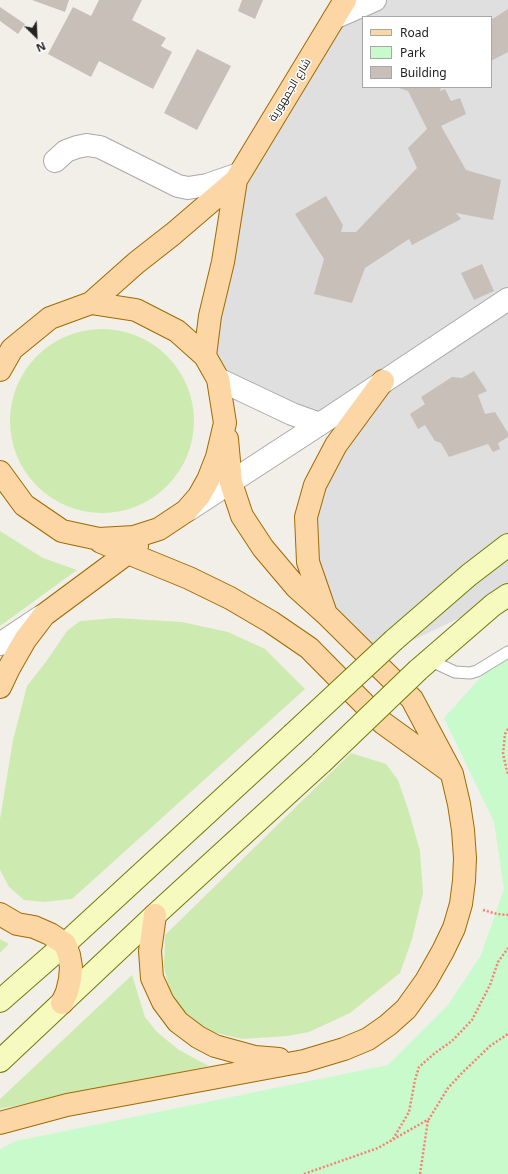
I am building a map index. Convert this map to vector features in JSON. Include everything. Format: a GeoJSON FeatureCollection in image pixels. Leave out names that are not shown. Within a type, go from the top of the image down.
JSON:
{"type":"FeatureCollection","features":[{"type":"Feature","properties":{"kind":"main road","name":"شارع الجمهورية"},"geometry":{"type":"LineString","coordinates":[[91,303],[136,263],[173,234],[237,177],[340,9]]}},
{"type":"Feature","properties":{"kind":"main road","name":"شارع الجمهورية"},"geometry":{"type":"LineString","coordinates":[[205,356],[210,316],[224,255],[237,177]]}},
{"type":"Feature","properties":{"kind":"main road"},"geometry":{"type":"LineString","coordinates":[[0,370],[12,349],[50,318],[91,303],[136,310],[177,331],[205,356],[218,379],[225,423],[231,483],[242,516],[263,548],[296,587],[326,614],[412,699],[452,774],[459,804],[465,858],[465,873],[461,904],[454,928],[443,951],[426,981],[406,1009],[388,1025],[368,1039],[344,1049],[304,1061],[67,1104],[0,1123]]}},
{"type":"Feature","properties":{"kind":"main road"},"geometry":{"type":"LineString","coordinates":[[326,614],[308,562],[306,517],[314,486],[336,445],[383,381]]}},
{"type":"Feature","properties":{"kind":"main road"},"geometry":{"type":"LineString","coordinates":[[0,687],[25,640],[44,615],[159,529],[186,511],[199,496],[208,480],[217,457],[225,423]]}},
{"type":"Feature","properties":{"kind":"main road"},"geometry":{"type":"LineString","coordinates":[[0,472],[24,505],[62,531],[99,540],[134,537],[159,529]]}},
{"type":"Feature","properties":{"kind":"main road"},"geometry":{"type":"LineString","coordinates":[[91,538],[189,578],[230,598],[271,622],[308,648],[383,723],[452,774]]}},
{"type":"Feature","properties":{"kind":"main road"},"geometry":{"type":"LineString","coordinates":[[0,1001],[64,944],[394,640],[469,575],[508,545]]}},
{"type":"Feature","properties":{"kind":"main road"},"geometry":{"type":"LineString","coordinates":[[0,1061],[155,915],[321,763],[423,665],[493,605],[508,595]]}},
{"type":"Feature","properties":{"kind":"main road"},"geometry":{"type":"LineString","coordinates":[[0,914],[17,924],[34,927],[50,934],[64,944],[69,955],[71,967],[70,980],[62,1003]]}},
{"type":"Feature","properties":{"kind":"main road"},"geometry":{"type":"LineString","coordinates":[[155,915],[150,951],[152,978],[163,1002],[178,1022],[198,1037],[215,1046],[255,1057],[304,1061]]}},
{"type":"Feature","properties":{"kind":"street"},"geometry":{"type":"LineString","coordinates":[[340,9],[375,0]]}},
{"type":"Feature","properties":{"kind":"street"},"geometry":{"type":"LineString","coordinates":[[55,161],[66,151],[77,146],[87,144],[100,147],[178,186],[188,188],[207,185],[237,177]]}},
{"type":"Feature","properties":{"kind":"street"},"geometry":{"type":"LineString","coordinates":[[186,511],[231,483],[508,299]]}},
{"type":"Feature","properties":{"kind":"street"},"geometry":{"type":"LineString","coordinates":[[218,379],[292,414],[320,424]]}},
{"type":"Feature","properties":{"kind":"street"},"geometry":{"type":"LineString","coordinates":[[0,644],[44,615]]}},
{"type":"Feature","properties":{"kind":"lane"},"geometry":{"type":"LineString","coordinates":[[423,665],[456,672],[470,673],[477,671],[508,652]]}},
{"type":"Feature","properties":{"kind":"path"},"geometry":{"type":"LineString","coordinates":[[508,729],[505,734],[502,754],[508,775]]}},
{"type":"Feature","properties":{"kind":"path"},"geometry":{"type":"LineString","coordinates":[[393,1140],[409,1112],[419,1067],[452,1041],[472,1020],[490,985],[498,962],[508,948]]}},
{"type":"Feature","properties":{"kind":"path"},"geometry":{"type":"LineString","coordinates":[[420,1174],[429,1120],[448,1088],[462,1072],[490,1046],[508,1034]]}},
{"type":"Feature","properties":{"kind":"path"},"geometry":{"type":"LineString","coordinates":[[304,1174],[378,1148],[429,1120]]}},
{"type":"Feature","properties":{"kind":"shaded area"},"geometry":{"type":"Polygon","coordinates":[[[335,0],[508,0],[508,595],[373,659],[327,613],[308,516],[384,383],[319,422],[220,377],[208,355],[236,179],[335,0]]]}},
{"type":"Feature","properties":{"kind":"green space"},"geometry":{"type":"Polygon","coordinates":[[[102,329],[120,331],[137,336],[153,345],[167,356],[178,370],[187,386],[192,403],[194,421],[192,439],[187,456],[178,472],[167,486],[153,497],[137,506],[120,511],[102,513],[84,511],[67,506],[51,497],[37,486],[26,472],[17,456],[12,439],[10,421],[12,403],[17,386],[26,370],[37,356],[51,345],[67,336],[84,331],[102,329]]]}},
{"type":"Feature","properties":{"kind":"green space"},"geometry":{"type":"Polygon","coordinates":[[[0,531],[43,558],[77,570],[0,626],[0,531]]]}},
{"type":"Feature","properties":{"kind":"green space"},"geometry":{"type":"Polygon","coordinates":[[[116,618],[182,622],[228,632],[265,649],[305,689],[72,899],[44,902],[24,900],[9,887],[0,870],[0,819],[13,740],[27,686],[67,631],[80,621],[116,618]]]}},
{"type":"Feature","properties":{"kind":"green space"},"geometry":{"type":"Polygon","coordinates":[[[508,647],[508,1174],[0,1174],[0,1149],[16,1141],[388,1065],[448,1005],[481,955],[504,889],[494,822],[444,718],[508,647]]]}},
{"type":"Feature","properties":{"kind":"green space"},"geometry":{"type":"Polygon","coordinates":[[[351,753],[386,764],[398,780],[420,851],[423,893],[412,939],[400,973],[350,1013],[309,1032],[288,1036],[242,1039],[212,1032],[182,1013],[169,988],[164,967],[165,935],[351,753]]]}},
{"type":"Feature","properties":{"kind":"green space"},"geometry":{"type":"Polygon","coordinates":[[[0,939],[9,944],[0,953],[0,939]]]}},
{"type":"Feature","properties":{"kind":"green space"},"geometry":{"type":"Polygon","coordinates":[[[132,975],[145,1017],[157,1032],[179,1050],[209,1066],[0,1109],[0,1099],[132,975]]]}},
{"type":"Feature","properties":{"kind":"building"},"geometry":{"type":"Polygon","coordinates":[[[32,0],[69,0],[65,12],[32,0]]]}},
{"type":"Feature","properties":{"kind":"building"},"geometry":{"type":"Polygon","coordinates":[[[99,0],[142,0],[132,20],[166,38],[161,46],[172,52],[153,89],[99,61],[91,77],[48,54],[73,7],[91,16],[99,0]]]}},
{"type":"Feature","properties":{"kind":"building"},"geometry":{"type":"Polygon","coordinates":[[[242,0],[263,0],[255,19],[238,11],[242,0]]]}},
{"type":"Feature","properties":{"kind":"building"},"geometry":{"type":"Polygon","coordinates":[[[0,7],[25,24],[18,34],[0,21],[0,7]]]}},
{"type":"Feature","properties":{"kind":"building"},"geometry":{"type":"Polygon","coordinates":[[[508,9],[508,52],[492,60],[492,19],[508,9]]]}},
{"type":"Feature","properties":{"kind":"building"},"geometry":{"type":"Polygon","coordinates":[[[197,49],[231,66],[197,130],[164,113],[197,49]]]}},
{"type":"Feature","properties":{"kind":"building"},"geometry":{"type":"Polygon","coordinates":[[[399,88],[441,88],[440,91],[445,89],[451,101],[460,98],[466,114],[441,126],[466,170],[501,180],[493,220],[456,213],[461,219],[412,245],[409,239],[365,268],[352,303],[314,294],[324,259],[295,214],[326,196],[343,225],[341,232],[356,232],[417,168],[408,148],[427,129],[408,91],[399,88]]]}},
{"type":"Feature","properties":{"kind":"building"},"geometry":{"type":"Polygon","coordinates":[[[482,264],[494,291],[474,300],[461,273],[482,264]]]}},
{"type":"Feature","properties":{"kind":"building"},"geometry":{"type":"Polygon","coordinates":[[[474,371],[487,391],[478,395],[485,414],[495,412],[508,433],[508,437],[498,443],[500,449],[493,452],[488,444],[449,457],[441,443],[435,441],[425,425],[418,429],[410,414],[425,404],[421,397],[452,377],[462,378],[474,371]]]}}]}
